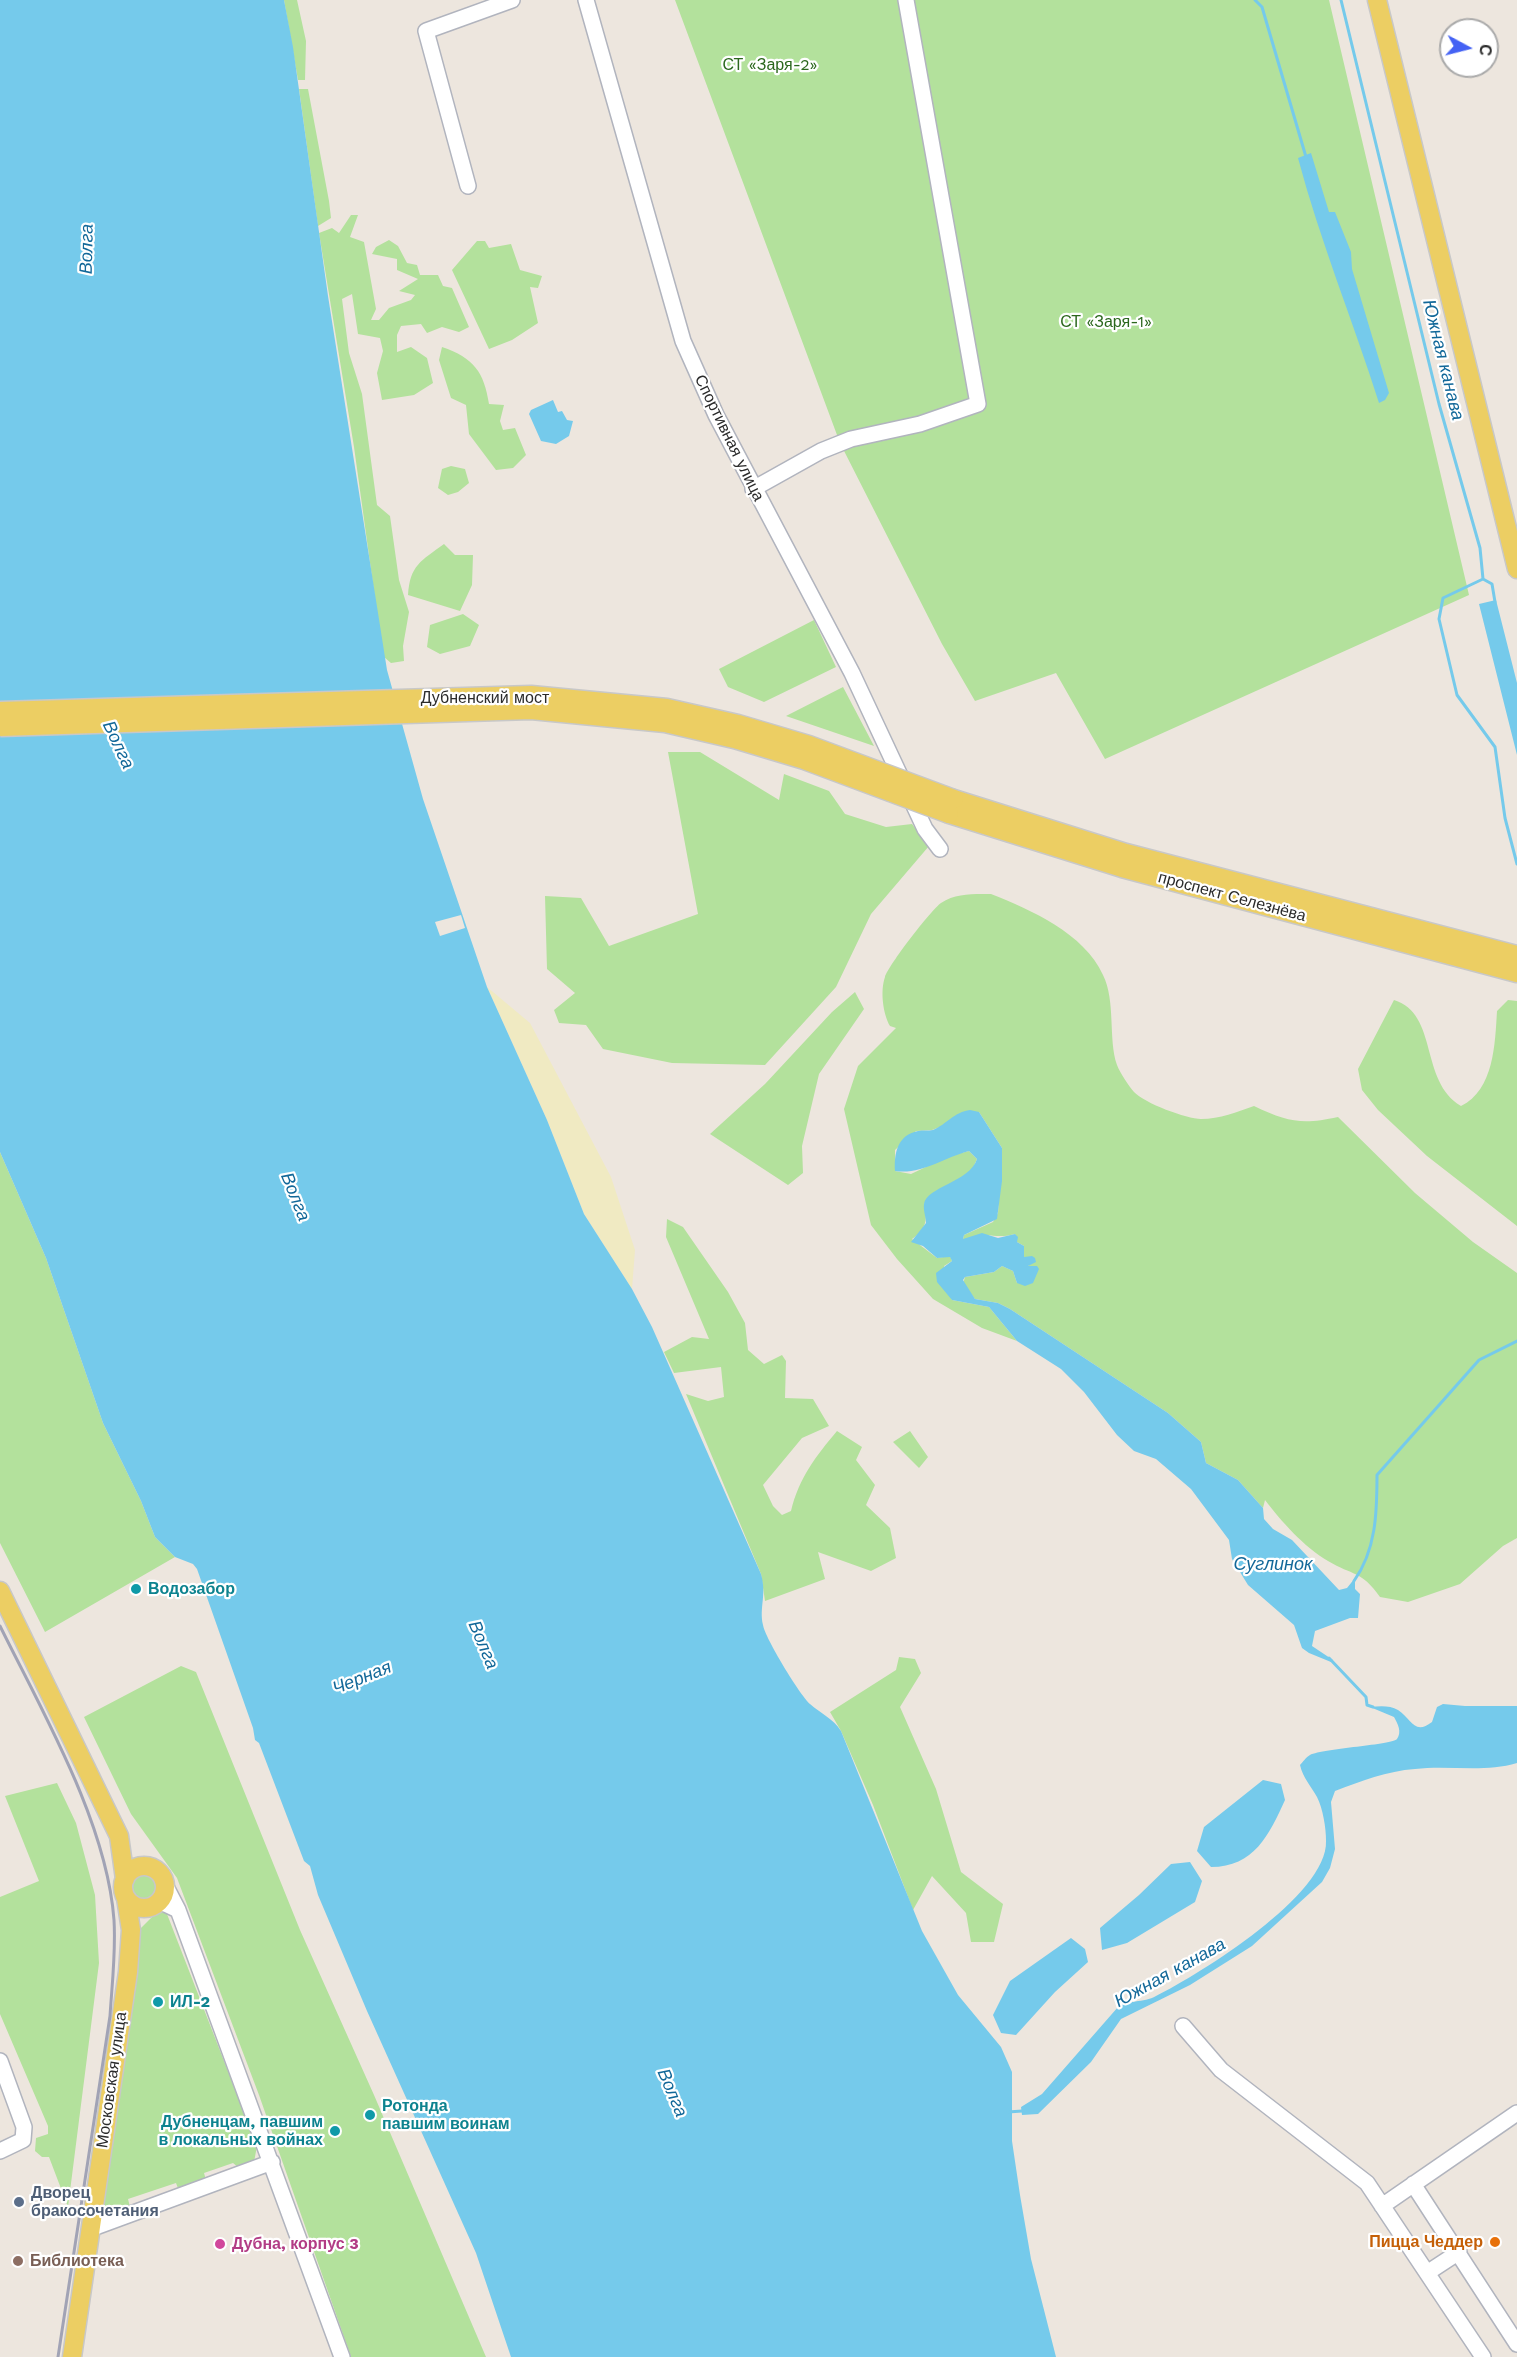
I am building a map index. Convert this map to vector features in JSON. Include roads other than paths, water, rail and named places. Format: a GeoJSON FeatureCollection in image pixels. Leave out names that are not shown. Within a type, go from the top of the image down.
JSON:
{"type":"FeatureCollection","features":[{"type":"Feature","properties":{"kind":"main road"},"geometry":{"type":"LineString","coordinates":[[1377,0],[1517,568]]}},
{"type":"Feature","properties":{"kind":"main road","name":"Дубненский мост"},"geometry":{"type":"LineString","coordinates":[[0,711],[531,695],[633,704],[667,708],[738,724],[809,745],[951,807]]}},
{"type":"Feature","properties":{"kind":"main road","name":"Дубненский мост"},"geometry":{"type":"LineString","coordinates":[[0,727],[531,710],[665,723],[734,739],[951,807]]}},
{"type":"Feature","properties":{"kind":"main road","name":"проспект Селезнёва"},"geometry":{"type":"LineString","coordinates":[[951,807],[1517,955]]}},
{"type":"Feature","properties":{"kind":"main road","name":"проспект Селезнёва"},"geometry":{"type":"LineString","coordinates":[[951,807],[1122,868],[1517,973]]}},
{"type":"Feature","properties":{"kind":"main road"},"geometry":{"type":"LineString","coordinates":[[0,1591],[119,1836],[125,1879]]}},
{"type":"Feature","properties":{"kind":"main road"},"geometry":{"type":"LineString","coordinates":[[119,1836],[164,1883],[154,1904],[131,1930]]}},
{"type":"Feature","properties":{"kind":"main road"},"geometry":{"type":"LineString","coordinates":[[152,1868],[133,1869],[123,1885],[126,1898],[135,1906],[154,1904]]}},
{"type":"Feature","properties":{"kind":"main road","name":"Московская улица"},"geometry":{"type":"LineString","coordinates":[[72,2357],[128,1972],[131,1930],[126,1898]]}},
{"type":"Feature","properties":{"kind":"street"},"geometry":{"type":"LineString","coordinates":[[468,186],[426,31],[512,0]]}},
{"type":"Feature","properties":{"kind":"street","name":"Спортивная улица"},"geometry":{"type":"LineString","coordinates":[[586,0],[683,340],[716,415],[753,489],[852,673],[926,829],[940,849]]}},
{"type":"Feature","properties":{"kind":"street"},"geometry":{"type":"LineString","coordinates":[[753,489],[821,451],[850,439],[920,424],[978,404],[906,0]]}},
{"type":"Feature","properties":{"kind":"street"},"geometry":{"type":"LineString","coordinates":[[164,1883],[178,1910],[342,2357]]}},
{"type":"Feature","properties":{"kind":"street"},"geometry":{"type":"LineString","coordinates":[[154,1904],[178,1910]]}},
{"type":"Feature","properties":{"kind":"street"},"geometry":{"type":"LineString","coordinates":[[1183,2026],[1221,2070],[1367,2183],[1483,2357]]}},
{"type":"Feature","properties":{"kind":"street"},"geometry":{"type":"LineString","coordinates":[[0,2061],[24,2127],[23,2140],[0,2151]]}},
{"type":"Feature","properties":{"kind":"street"},"geometry":{"type":"LineString","coordinates":[[1382,2206],[1517,2113]]}},
{"type":"Feature","properties":{"kind":"street"},"geometry":{"type":"LineString","coordinates":[[90,2229],[272,2162]]}},
{"type":"Feature","properties":{"kind":"street"},"geometry":{"type":"LineString","coordinates":[[1413,2184],[1517,2344]]}},
{"type":"Feature","properties":{"kind":"street"},"geometry":{"type":"LineString","coordinates":[[1427,2273],[1459,2252]]}},
{"type":"Feature","properties":{"kind":"water"},"geometry":{"type":"Polygon","coordinates":[[[0,0],[284,0],[387,670],[423,799],[487,987],[547,1120],[584,1214],[632,1289],[652,1327],[761,1574],[762,1619],[765,1632],[805,1699],[841,1731],[922,1931],[958,1995],[1001,2047],[1012,2072],[1012,2141],[1020,2195],[1031,2259],[1056,2357],[511,2357],[476,2253],[367,2011],[318,1895],[310,1866],[304,1861],[259,1743],[255,1740],[253,1728],[197,1569],[193,1564],[175,1557],[155,1537],[141,1501],[103,1423],[46,1258],[0,1152],[0,0]]]}},
{"type":"Feature","properties":{"kind":"water"},"geometry":{"type":"Polygon","coordinates":[[[1311,153],[1329,212],[1335,212],[1351,252],[1352,269],[1389,393],[1385,400],[1379,403],[1316,220],[1298,158],[1311,153]]]}},
{"type":"Feature","properties":{"kind":"water"},"geometry":{"type":"Polygon","coordinates":[[[553,400],[558,412],[562,411],[567,420],[573,421],[569,436],[556,444],[541,441],[529,414],[531,410],[553,400]]]}},
{"type":"Feature","properties":{"kind":"water"},"geometry":{"type":"Polygon","coordinates":[[[1496,600],[1517,683],[1517,755],[1479,604],[1496,600]]]}},
{"type":"Feature","properties":{"kind":"water","name":"Суглинок"},"geometry":{"type":"Polygon","coordinates":[[[970,1110],[979,1112],[1002,1148],[1002,1181],[997,1219],[964,1235],[963,1239],[982,1233],[998,1238],[1015,1234],[1018,1237],[1017,1242],[1024,1246],[1024,1257],[1035,1258],[1036,1262],[1028,1266],[1037,1266],[1039,1269],[1033,1283],[1025,1286],[1017,1283],[1013,1271],[1002,1266],[994,1272],[965,1277],[963,1280],[975,1299],[998,1303],[1010,1309],[1168,1413],[1201,1442],[1206,1463],[1238,1480],[1263,1508],[1264,1519],[1273,1529],[1292,1540],[1339,1590],[1347,1588],[1355,1578],[1355,1589],[1360,1594],[1358,1618],[1350,1618],[1315,1631],[1312,1646],[1333,1660],[1331,1662],[1302,1648],[1294,1625],[1248,1585],[1232,1559],[1229,1540],[1191,1489],[1156,1459],[1134,1451],[1117,1435],[1084,1392],[1061,1369],[1017,1341],[989,1307],[952,1300],[937,1282],[936,1273],[952,1261],[950,1257],[937,1258],[923,1246],[911,1242],[926,1223],[924,1204],[927,1198],[966,1173],[977,1159],[969,1151],[914,1171],[905,1172],[895,1171],[896,1152],[901,1141],[911,1133],[933,1130],[959,1113],[970,1110]]]}},
{"type":"Feature","properties":{"kind":"water"},"geometry":{"type":"Polygon","coordinates":[[[1443,1704],[1517,1706],[1517,1763],[1492,1768],[1405,1770],[1374,1777],[1335,1791],[1331,1802],[1335,1849],[1330,1868],[1322,1882],[1252,1946],[1190,1985],[1121,2019],[1091,2062],[1038,2114],[1022,2115],[1021,2107],[1042,2094],[1118,2007],[1151,1998],[1230,1952],[1285,1908],[1306,1885],[1321,1862],[1326,1841],[1321,1807],[1300,1765],[1306,1758],[1329,1750],[1384,1743],[1397,1739],[1399,1731],[1394,1717],[1370,1707],[1395,1708],[1413,1724],[1421,1727],[1432,1722],[1437,1707],[1443,1704]]]}},
{"type":"Feature","properties":{"kind":"water"},"geometry":{"type":"Polygon","coordinates":[[[1263,1780],[1281,1784],[1285,1800],[1266,1837],[1249,1855],[1238,1861],[1226,1866],[1211,1867],[1197,1851],[1204,1827],[1263,1780]]]}},
{"type":"Feature","properties":{"kind":"water"},"geometry":{"type":"Polygon","coordinates":[[[1190,1862],[1202,1881],[1195,1902],[1127,1943],[1102,1950],[1100,1928],[1171,1864],[1190,1862]]]}},
{"type":"Feature","properties":{"kind":"water"},"geometry":{"type":"Polygon","coordinates":[[[1071,1938],[1085,1949],[1088,1962],[1055,1992],[1016,2035],[1001,2033],[993,2015],[1010,1981],[1071,1938]]]}},
{"type":"Feature","properties":{"kind":"waterway"},"geometry":{"type":"LineString","coordinates":[[1255,0],[1262,7],[1306,157]]}},
{"type":"Feature","properties":{"kind":"waterway","name":"Южная канава"},"geometry":{"type":"LineString","coordinates":[[1341,0],[1439,404],[1480,548],[1483,579],[1492,584],[1495,602]]}},
{"type":"Feature","properties":{"kind":"waterway"},"geometry":{"type":"LineString","coordinates":[[1483,579],[1443,598],[1439,619],[1457,695],[1495,747],[1505,818],[1517,864]]}},
{"type":"Feature","properties":{"kind":"waterway"},"geometry":{"type":"LineString","coordinates":[[1354,1581],[1367,1557],[1374,1531],[1377,1475],[1479,1360],[1517,1341]]}},
{"type":"Feature","properties":{"kind":"waterway"},"geometry":{"type":"LineString","coordinates":[[1329,1658],[1366,1697],[1367,1705],[1373,1707]]}},
{"type":"Feature","properties":{"kind":"waterway","name":"Южная канава"},"geometry":{"type":"LineString","coordinates":[[1008,2112],[1022,2111]]}},
{"type":"Feature","properties":{"kind":"railway"},"geometry":{"type":"LineString","coordinates":[[0,1626],[53,1732],[86,1807],[109,1883],[114,1920],[110,2016],[58,2357]]}},
{"type":"Feature","properties":{"kind":"place","name":"Водозабор"},"geometry":{"type":"Point","coordinates":[136,1589]}},
{"type":"Feature","properties":{"kind":"place","name":"ИЛ-2"},"geometry":{"type":"Point","coordinates":[158,2002]}},
{"type":"Feature","properties":{"kind":"place","name":"Ротонда павшим воинам"},"geometry":{"type":"Point","coordinates":[370,2115]}},
{"type":"Feature","properties":{"kind":"place","name":"Дубненцам, павшим в локальных войнах"},"geometry":{"type":"Point","coordinates":[335,2131]}},
{"type":"Feature","properties":{"kind":"place","name":"Дворец бракосочетания"},"geometry":{"type":"Point","coordinates":[19,2202]}},
{"type":"Feature","properties":{"kind":"place","name":"Пицца Чеддер"},"geometry":{"type":"Point","coordinates":[1495,2242]}},
{"type":"Feature","properties":{"kind":"place","name":"Дубна, корпус 3"},"geometry":{"type":"Point","coordinates":[220,2244]}},
{"type":"Feature","properties":{"kind":"place","name":"Библиотека"},"geometry":{"type":"Point","coordinates":[18,2261]}},
{"type":"Feature","properties":{"kind":"park label","name":"СТ «Заря-2»"},"geometry":{"type":"Point","coordinates":[770,65]}},
{"type":"Feature","properties":{"kind":"park label","name":"СТ «Заря-1»"},"geometry":{"type":"Point","coordinates":[1106,322]}},
{"type":"Feature","properties":{"kind":"water label","name":"Волга"},"geometry":{"type":"Point","coordinates":[87,249]}},
{"type":"Feature","properties":{"kind":"water label","name":"Волга"},"geometry":{"type":"Point","coordinates":[118,745]}},
{"type":"Feature","properties":{"kind":"water label","name":"Волга"},"geometry":{"type":"Point","coordinates":[295,1197]}},
{"type":"Feature","properties":{"kind":"water label","name":"Волга"},"geometry":{"type":"Point","coordinates":[483,1645]}},
{"type":"Feature","properties":{"kind":"water label","name":"Черная"},"geometry":{"type":"Point","coordinates":[362,1678]}},
{"type":"Feature","properties":{"kind":"water label","name":"Волга"},"geometry":{"type":"Point","coordinates":[672,2093]}}]}
